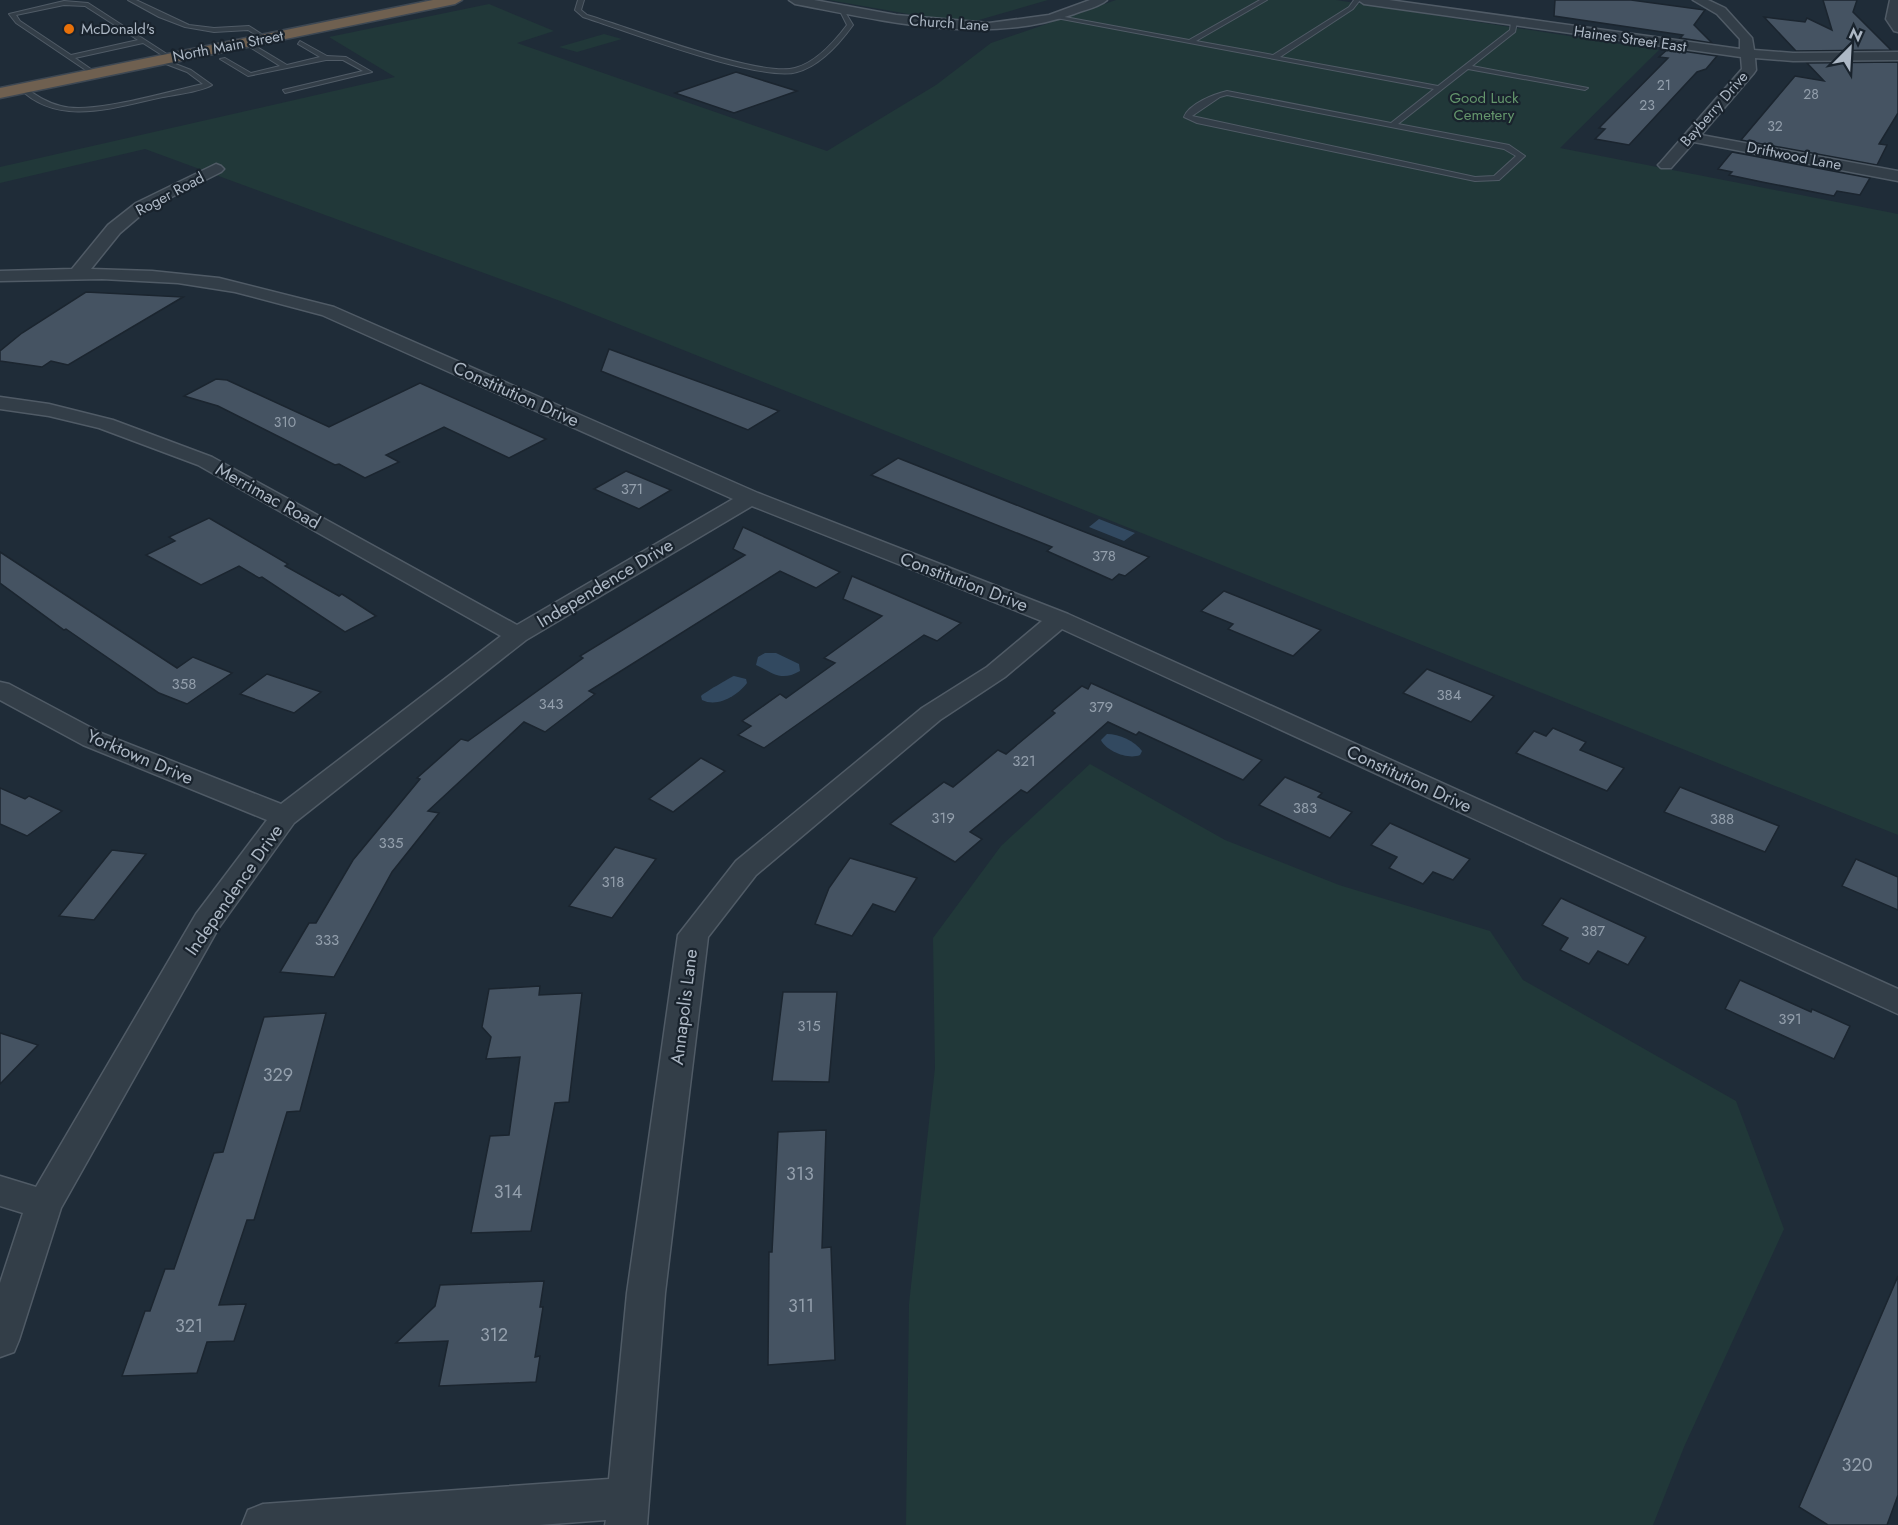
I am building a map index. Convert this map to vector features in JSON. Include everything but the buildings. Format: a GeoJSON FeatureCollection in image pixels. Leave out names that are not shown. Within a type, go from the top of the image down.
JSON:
{"type":"FeatureCollection","features":[{"type":"Feature","properties":{"kind":"highway","name":"North Main Street"},"geometry":{"type":"LineString","coordinates":[[0,93],[455,0]]}},
{"type":"Feature","properties":{"kind":"street","name":"Church Lane"},"geometry":{"type":"LineString","coordinates":[[795,0],[896,19],[973,26],[1008,26],[1054,17],[1101,0]]}},
{"type":"Feature","properties":{"kind":"street","name":"Haines Street East"},"geometry":{"type":"LineString","coordinates":[[1364,0],[1677,47],[1805,57],[1898,56]]}},
{"type":"Feature","properties":{"kind":"street","name":"Bayberry Drive"},"geometry":{"type":"LineString","coordinates":[[1666,165],[1749,70],[1746,38],[1721,11],[1699,0]]}},
{"type":"Feature","properties":{"kind":"street"},"geometry":{"type":"LineString","coordinates":[[1895,1],[1892,20],[1898,28]]}},
{"type":"Feature","properties":{"kind":"street","name":"Driftwood Lane"},"geometry":{"type":"LineString","coordinates":[[1690,137],[1898,176]]}},
{"type":"Feature","properties":{"kind":"street","name":"Roger Road"},"geometry":{"type":"LineString","coordinates":[[78,273],[114,229],[142,206],[216,170]]}},
{"type":"Feature","properties":{"kind":"street","name":"Constitution Drive"},"geometry":{"type":"LineString","coordinates":[[0,276],[78,273],[138,275],[204,281],[267,293],[328,311],[750,498],[1059,619],[1898,1002]]}},
{"type":"Feature","properties":{"kind":"street","name":"Merrimac Road"},"geometry":{"type":"LineString","coordinates":[[0,403],[49,410],[106,424],[205,461],[517,635]]}},
{"type":"Feature","properties":{"kind":"street","name":"Independence Drive"},"geometry":{"type":"LineString","coordinates":[[0,1340],[44,1204],[207,922],[284,816],[517,635],[750,498]]}},
{"type":"Feature","properties":{"kind":"street","name":"Annapolis Lane"},"geometry":{"type":"LineString","coordinates":[[627,1512],[646,1293],[693,935],[746,868],[931,714],[996,672],[1059,619]]}},
{"type":"Feature","properties":{"kind":"street","name":"Yorktown Drive"},"geometry":{"type":"LineString","coordinates":[[0,690],[92,739],[284,816]]}},
{"type":"Feature","properties":{"kind":"street"},"geometry":{"type":"LineString","coordinates":[[0,1191],[44,1204]]}},
{"type":"Feature","properties":{"kind":"street"},"geometry":{"type":"LineString","coordinates":[[263,1525],[627,1512]]}},
{"type":"Feature","properties":{"kind":"lane"},"geometry":{"type":"LineString","coordinates":[[131,0],[190,29],[227,31],[249,28],[266,39]]}},
{"type":"Feature","properties":{"kind":"lane"},"geometry":{"type":"LineString","coordinates":[[581,0],[578,10],[585,16],[738,63],[781,72],[801,68],[840,40],[850,25],[840,8]]}},
{"type":"Feature","properties":{"kind":"lane"},"geometry":{"type":"LineString","coordinates":[[1190,42],[1264,0]]}},
{"type":"Feature","properties":{"kind":"lane"},"geometry":{"type":"LineString","coordinates":[[1273,58],[1351,8],[1358,0]]}},
{"type":"Feature","properties":{"kind":"lane"},"geometry":{"type":"LineString","coordinates":[[22,88],[45,103],[61,109],[81,111],[209,85],[189,71],[165,59],[144,41],[86,4],[64,3],[10,13],[18,22],[95,74]]}},
{"type":"Feature","properties":{"kind":"lane"},"geometry":{"type":"LineString","coordinates":[[1054,17],[1439,88]]}},
{"type":"Feature","properties":{"kind":"lane"},"geometry":{"type":"LineString","coordinates":[[1392,125],[1506,147],[1521,156],[1496,178],[1475,179],[1197,121],[1188,117],[1189,113],[1218,95],[1227,93],[1392,125],[1513,31],[1514,22]]}},
{"type":"Feature","properties":{"kind":"lane"},"geometry":{"type":"LineString","coordinates":[[69,57],[144,41]]}},
{"type":"Feature","properties":{"kind":"lane"},"geometry":{"type":"LineString","coordinates":[[247,43],[286,67]]}},
{"type":"Feature","properties":{"kind":"lane"},"geometry":{"type":"LineString","coordinates":[[300,43],[326,58]]}},
{"type":"Feature","properties":{"kind":"lane"},"geometry":{"type":"LineString","coordinates":[[223,59],[250,75],[326,58],[344,58],[369,72],[285,91]]}},
{"type":"Feature","properties":{"kind":"lane"},"geometry":{"type":"LineString","coordinates":[[1467,67],[1585,88]]}},
{"type":"Feature","properties":{"kind":"green space"},"geometry":{"type":"Polygon","coordinates":[[[829,0],[1048,0],[965,24],[829,0]]]}},
{"type":"Feature","properties":{"kind":"green space","name":"Good Luck Cemetery"},"geometry":{"type":"Polygon","coordinates":[[[1116,0],[1336,0],[1659,50],[1560,148],[1898,214],[1898,835],[563,302],[145,149],[0,183],[0,167],[395,77],[329,37],[489,4],[554,31],[517,43],[827,151],[936,85],[991,43],[1116,0]]]}},
{"type":"Feature","properties":{"kind":"green space"},"geometry":{"type":"Polygon","coordinates":[[[604,34],[622,39],[577,52],[559,47],[604,34]]]}},
{"type":"Feature","properties":{"kind":"green space"},"geometry":{"type":"Polygon","coordinates":[[[1090,764],[1225,840],[1339,885],[1490,931],[1523,980],[1736,1101],[1784,1229],[1684,1447],[1653,1525],[906,1525],[909,1304],[935,1068],[933,938],[1001,846],[1090,764]]]}},
{"type":"Feature","properties":{"kind":"water"},"geometry":{"type":"Polygon","coordinates":[[[1099,519],[1135,533],[1124,541],[1089,527],[1099,519]]]}},
{"type":"Feature","properties":{"kind":"water"},"geometry":{"type":"Polygon","coordinates":[[[765,653],[776,653],[799,664],[800,671],[782,676],[756,665],[758,657],[765,653]]]}},
{"type":"Feature","properties":{"kind":"water"},"geometry":{"type":"Polygon","coordinates":[[[734,676],[746,679],[747,683],[738,692],[721,701],[702,700],[701,696],[734,676]]]}},
{"type":"Feature","properties":{"kind":"water"},"geometry":{"type":"Polygon","coordinates":[[[1107,734],[1117,735],[1131,741],[1142,751],[1140,755],[1130,756],[1112,751],[1101,740],[1107,734]]]}},
{"type":"Feature","properties":{"kind":"place","name":"McDonald's"},"geometry":{"type":"Point","coordinates":[69,29]}}]}
